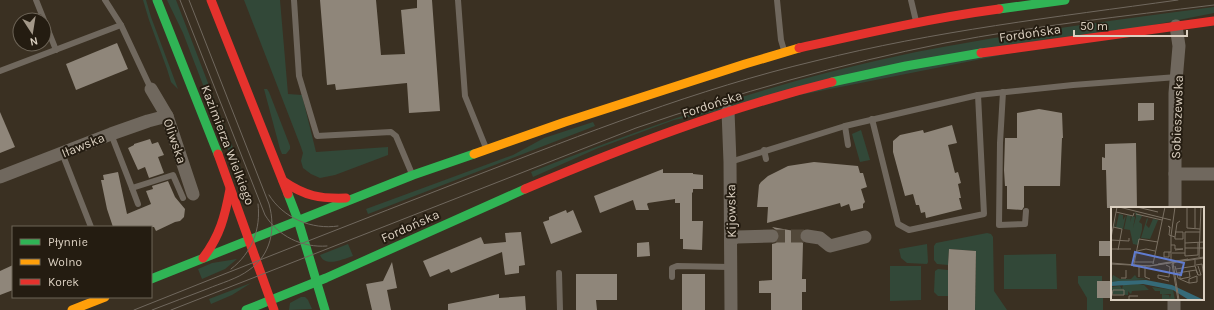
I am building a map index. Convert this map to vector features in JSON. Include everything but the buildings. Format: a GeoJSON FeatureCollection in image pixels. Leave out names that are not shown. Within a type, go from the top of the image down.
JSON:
{"type":"FeatureCollection","features":[{"type":"Feature","properties":{"kind":"main road","name":"Kazimierza Wielkiego"},"geometry":{"type":"LineString","coordinates":[[157,0],[230,186],[274,310]]}},
{"type":"Feature","properties":{"kind":"main road"},"geometry":{"type":"LineString","coordinates":[[211,0],[298,220],[325,310]]}},
{"type":"Feature","properties":{"kind":"main road"},"geometry":{"type":"LineString","coordinates":[[152,279],[413,175],[609,107],[784,52],[866,32],[916,22],[997,7],[1062,0]]}},
{"type":"Feature","properties":{"kind":"main road","name":"Fordońska"},"geometry":{"type":"LineString","coordinates":[[246,310],[271,301],[610,154],[728,112],[792,93],[878,72],[957,57],[1214,21]]}},
{"type":"Feature","properties":{"kind":"main road"},"geometry":{"type":"LineString","coordinates":[[283,181],[297,191],[307,195],[329,198],[356,198]]}},
{"type":"Feature","properties":{"kind":"main road"},"geometry":{"type":"LineString","coordinates":[[203,258],[223,225],[230,186]]}},
{"type":"Feature","properties":{"kind":"main road"},"geometry":{"type":"LineString","coordinates":[[72,310],[102,298]]}},
{"type":"Feature","properties":{"kind":"street","name":"Sobieszewska"},"geometry":{"type":"LineString","coordinates":[[1175,207],[1175,93],[1179,46],[1176,26]]}},
{"type":"Feature","properties":{"kind":"street","name":"Oliwska"},"geometry":{"type":"LineString","coordinates":[[152,89],[167,116],[188,196]]}},
{"type":"Feature","properties":{"kind":"street","name":"Kijowska"},"geometry":{"type":"LineString","coordinates":[[728,112],[732,310]]}},
{"type":"Feature","properties":{"kind":"street","name":"Iławska"},"geometry":{"type":"LineString","coordinates":[[0,177],[111,134],[167,116]]}},
{"type":"Feature","properties":{"kind":"street"},"geometry":{"type":"LineString","coordinates":[[1175,174],[1214,174]]}},
{"type":"Feature","properties":{"kind":"street"},"geometry":{"type":"LineString","coordinates":[[731,239],[737,237],[772,236]]}},
{"type":"Feature","properties":{"kind":"street"},"geometry":{"type":"LineString","coordinates":[[807,236],[820,238],[830,246],[865,237]]}},
{"type":"Feature","properties":{"kind":"lane"},"geometry":{"type":"LineString","coordinates":[[36,0],[56,50]]}},
{"type":"Feature","properties":{"kind":"lane"},"geometry":{"type":"LineString","coordinates":[[105,0],[121,25],[152,89]]}},
{"type":"Feature","properties":{"kind":"lane"},"geometry":{"type":"LineString","coordinates":[[294,0],[299,76],[317,136],[391,132],[396,136],[413,175]]}},
{"type":"Feature","properties":{"kind":"lane"},"geometry":{"type":"LineString","coordinates":[[458,0],[465,96],[486,150]]}},
{"type":"Feature","properties":{"kind":"lane"},"geometry":{"type":"LineString","coordinates":[[777,0],[781,40],[784,52]]}},
{"type":"Feature","properties":{"kind":"lane"},"geometry":{"type":"LineString","coordinates":[[911,0],[916,22]]}},
{"type":"Feature","properties":{"kind":"lane"},"geometry":{"type":"LineString","coordinates":[[0,71],[121,25]]}},
{"type":"Feature","properties":{"kind":"lane"},"geometry":{"type":"LineString","coordinates":[[730,162],[764,150],[845,126],[978,95],[1073,85],[1177,77]]}},
{"type":"Feature","properties":{"kind":"lane"},"geometry":{"type":"LineString","coordinates":[[1004,92],[1000,143],[999,225],[1025,224],[1026,211]]}},
{"type":"Feature","properties":{"kind":"lane"},"geometry":{"type":"LineString","coordinates":[[872,119],[898,224],[910,230],[984,214],[978,95]]}},
{"type":"Feature","properties":{"kind":"lane"},"geometry":{"type":"LineString","coordinates":[[845,126],[848,145]]}},
{"type":"Feature","properties":{"kind":"lane"},"geometry":{"type":"LineString","coordinates":[[111,134],[138,204]]}},
{"type":"Feature","properties":{"kind":"lane"},"geometry":{"type":"LineString","coordinates":[[764,150],[766,159]]}},
{"type":"Feature","properties":{"kind":"lane"},"geometry":{"type":"LineString","coordinates":[[62,153],[91,226]]}},
{"type":"Feature","properties":{"kind":"lane"},"geometry":{"type":"LineString","coordinates":[[132,188],[173,175],[188,196]]}},
{"type":"Feature","properties":{"kind":"lane"},"geometry":{"type":"LineString","coordinates":[[672,277],[672,268],[677,266],[730,268]]}},
{"type":"Feature","properties":{"kind":"lane"},"geometry":{"type":"LineString","coordinates":[[559,274],[560,310]]}},
{"type":"Feature","properties":{"kind":"green space"},"geometry":{"type":"Polygon","coordinates":[[[143,0],[146,0],[178,89],[171,82],[143,0]]]}},
{"type":"Feature","properties":{"kind":"green space"},"geometry":{"type":"Polygon","coordinates":[[[167,0],[176,0],[242,171],[237,173],[183,33],[167,0]]]}},
{"type":"Feature","properties":{"kind":"green space"},"geometry":{"type":"Polygon","coordinates":[[[244,0],[280,0],[288,94],[302,95],[316,152],[388,147],[388,155],[335,175],[320,178],[303,168],[301,161],[303,153],[301,147],[244,0]]]}},
{"type":"Feature","properties":{"kind":"green space"},"geometry":{"type":"Polygon","coordinates":[[[1214,7],[1214,13],[674,120],[596,149],[533,177],[531,172],[625,136],[721,103],[818,75],[867,63],[916,52],[1027,33],[1214,7]]]}},
{"type":"Feature","properties":{"kind":"green space"},"geometry":{"type":"Polygon","coordinates":[[[264,89],[267,89],[269,92],[290,146],[290,149],[286,154],[282,154],[280,149],[264,89]]]}},
{"type":"Feature","properties":{"kind":"green space"},"geometry":{"type":"Polygon","coordinates":[[[593,122],[595,126],[368,214],[366,209],[513,155],[544,138],[593,122]]]}},
{"type":"Feature","properties":{"kind":"green space"},"geometry":{"type":"Polygon","coordinates":[[[861,130],[870,160],[860,162],[852,134],[861,130]]]}},
{"type":"Feature","properties":{"kind":"green space"},"geometry":{"type":"Polygon","coordinates":[[[987,233],[991,234],[993,237],[994,291],[1007,310],[975,310],[976,251],[949,249],[948,265],[937,264],[934,260],[934,246],[936,243],[987,233]]]}},
{"type":"Feature","properties":{"kind":"green space"},"geometry":{"type":"Polygon","coordinates":[[[348,244],[353,256],[335,262],[330,262],[322,259],[320,255],[348,244]]]}},
{"type":"Feature","properties":{"kind":"green space"},"geometry":{"type":"Polygon","coordinates":[[[927,244],[927,264],[907,263],[901,258],[899,249],[927,244]]]}},
{"type":"Feature","properties":{"kind":"green space"},"geometry":{"type":"Polygon","coordinates":[[[1056,254],[1057,289],[1004,289],[1004,255],[1056,254]]]}},
{"type":"Feature","properties":{"kind":"green space"},"geometry":{"type":"Polygon","coordinates":[[[237,259],[225,269],[202,279],[198,269],[212,263],[237,259]]]}},
{"type":"Feature","properties":{"kind":"green space"},"geometry":{"type":"Polygon","coordinates":[[[890,266],[921,266],[921,300],[890,301],[890,266]]]}},
{"type":"Feature","properties":{"kind":"green space"},"geometry":{"type":"Polygon","coordinates":[[[938,269],[948,270],[948,296],[938,296],[934,292],[935,271],[938,269]]]}},
{"type":"Feature","properties":{"kind":"green space"},"geometry":{"type":"Polygon","coordinates":[[[1078,276],[1102,276],[1102,281],[1097,281],[1097,298],[1103,298],[1103,310],[1087,310],[1087,298],[1078,283],[1078,276]]]}},
{"type":"Feature","properties":{"kind":"green space"},"geometry":{"type":"Polygon","coordinates":[[[251,283],[232,295],[211,304],[209,299],[251,283]]]}},
{"type":"Feature","properties":{"kind":"green space"},"geometry":{"type":"Polygon","coordinates":[[[301,297],[305,297],[308,300],[312,309],[289,310],[290,303],[301,297]]]}},
{"type":"Feature","properties":{"kind":"tunnel"},"geometry":{"type":"LineString","coordinates":[[772,236],[807,236]]}},
{"type":"Feature","properties":{"kind":"tram line"},"geometry":{"type":"LineString","coordinates":[[180,0],[265,215],[284,235],[300,243],[327,246]]}},
{"type":"Feature","properties":{"kind":"tram line"},"geometry":{"type":"LineString","coordinates":[[152,310],[229,281],[249,270],[256,264],[267,249],[272,232],[269,204],[189,0]]}},
{"type":"Feature","properties":{"kind":"tram line"},"geometry":{"type":"LineString","coordinates":[[134,310],[556,145],[641,113],[727,85],[815,61],[905,41],[1041,19],[1178,0]]}},
{"type":"Feature","properties":{"kind":"tram line"},"geometry":{"type":"LineString","coordinates":[[171,310],[636,128],[750,91],[867,60],[945,43],[1045,26],[1214,5]]}},
{"type":"Feature","properties":{"kind":"tram line"},"geometry":{"type":"LineString","coordinates":[[269,195],[282,210],[299,221],[318,226],[338,226]]}},
{"type":"Feature","properties":{"kind":"tram line"},"geometry":{"type":"LineString","coordinates":[[231,269],[244,256],[254,240],[258,222],[258,204]]}},
{"type":"Feature","properties":{"kind":"traffic: fast"},"geometry":{"type":"LineString","coordinates":[[157,0],[218,154]]}},
{"type":"Feature","properties":{"kind":"traffic: fast"},"geometry":{"type":"LineString","coordinates":[[999,9],[1065,0]]}},
{"type":"Feature","properties":{"kind":"traffic: fast"},"geometry":{"type":"LineString","coordinates":[[832,82],[906,66],[981,53]]}},
{"type":"Feature","properties":{"kind":"traffic: fast"},"geometry":{"type":"LineString","coordinates":[[152,279],[413,175],[474,154]]}},
{"type":"Feature","properties":{"kind":"traffic: fast"},"geometry":{"type":"LineString","coordinates":[[246,310],[326,278],[525,189]]}},
{"type":"Feature","properties":{"kind":"traffic: fast"},"geometry":{"type":"LineString","coordinates":[[288,194],[298,220],[325,310]]}},
{"type":"Feature","properties":{"kind":"traffic: slow"},"geometry":{"type":"LineString","coordinates":[[474,154],[565,122],[799,48]]}},
{"type":"Feature","properties":{"kind":"traffic: slow"},"geometry":{"type":"LineString","coordinates":[[72,310],[102,298]]}},
{"type":"Feature","properties":{"kind":"traffic: jam"},"geometry":{"type":"LineString","coordinates":[[211,0],[288,194]]}},
{"type":"Feature","properties":{"kind":"traffic: jam"},"geometry":{"type":"LineString","coordinates":[[799,48],[924,21],[999,9]]}},
{"type":"Feature","properties":{"kind":"traffic: jam"},"geometry":{"type":"LineString","coordinates":[[981,53],[1214,21]]}},
{"type":"Feature","properties":{"kind":"traffic: jam"},"geometry":{"type":"LineString","coordinates":[[525,189],[600,158],[715,116],[792,92],[832,82]]}},
{"type":"Feature","properties":{"kind":"traffic: jam"},"geometry":{"type":"LineString","coordinates":[[218,154],[274,310]]}},
{"type":"Feature","properties":{"kind":"traffic: jam"},"geometry":{"type":"LineString","coordinates":[[283,181],[298,190],[313,196],[346,198]]}},
{"type":"Feature","properties":{"kind":"traffic: jam"},"geometry":{"type":"LineString","coordinates":[[203,258],[218,234],[230,189]]}}]}
